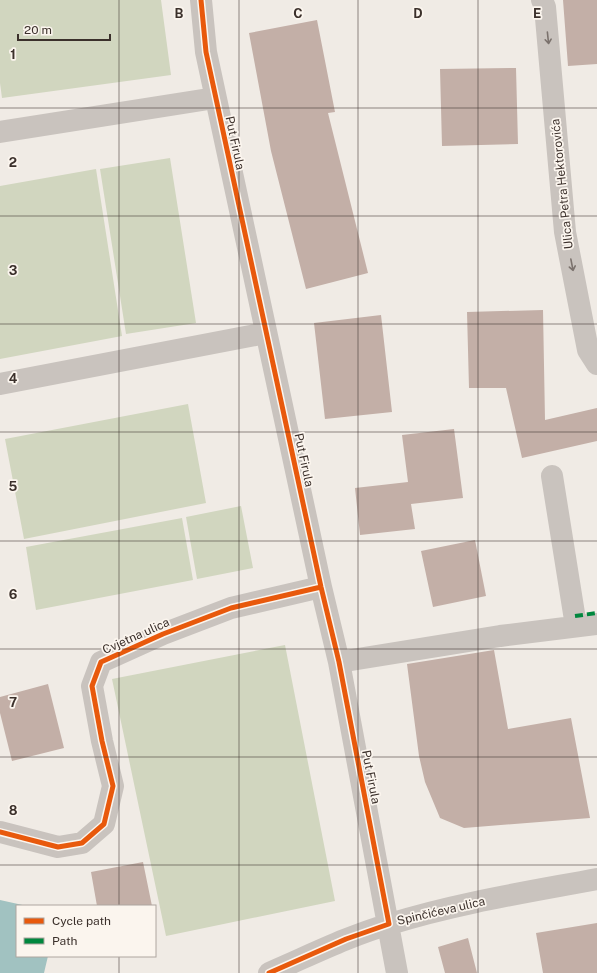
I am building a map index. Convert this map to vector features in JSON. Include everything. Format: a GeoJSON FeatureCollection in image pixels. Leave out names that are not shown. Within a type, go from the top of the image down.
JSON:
{"type":"FeatureCollection","features":[{"type":"Feature","properties":{"kind":"street","name":"Put Firula"},"geometry":{"type":"LineString","coordinates":[[201,0],[206,52],[215,98],[321,587],[339,662],[397,973]]}},
{"type":"Feature","properties":{"kind":"street","name":"Ulica Petra Hektorovića"},"geometry":{"type":"LineString","coordinates":[[542,0],[545,7],[554,97],[565,232],[588,350],[597,364]]}},
{"type":"Feature","properties":{"kind":"street"},"geometry":{"type":"LineString","coordinates":[[0,132],[215,98]]}},
{"type":"Feature","properties":{"kind":"street"},"geometry":{"type":"LineString","coordinates":[[0,384],[266,333]]}},
{"type":"Feature","properties":{"kind":"street"},"geometry":{"type":"LineString","coordinates":[[339,662],[500,636],[587,625],[552,476]]}},
{"type":"Feature","properties":{"kind":"street","name":"Cvjetna ulica"},"geometry":{"type":"LineString","coordinates":[[0,832],[58,847],[82,843],[104,824],[113,786],[102,741],[92,686],[101,662],[163,634],[232,608],[321,587]]}},
{"type":"Feature","properties":{"kind":"street","name":"Spinčićeva ulica"},"geometry":{"type":"LineString","coordinates":[[270,973],[346,939],[389,924],[438,910],[597,879]]}},
{"type":"Feature","properties":{"kind":"green space"},"geometry":{"type":"Polygon","coordinates":[[[0,0],[161,0],[171,75],[2,98],[0,83],[0,0]]]}},
{"type":"Feature","properties":{"kind":"green space"},"geometry":{"type":"Polygon","coordinates":[[[170,158],[196,323],[126,334],[100,169],[170,158]]]}},
{"type":"Feature","properties":{"kind":"green space"},"geometry":{"type":"Polygon","coordinates":[[[96,169],[122,336],[0,359],[0,186],[96,169]]]}},
{"type":"Feature","properties":{"kind":"green space"},"geometry":{"type":"Polygon","coordinates":[[[188,404],[206,503],[24,539],[5,439],[188,404]]]}},
{"type":"Feature","properties":{"kind":"green space"},"geometry":{"type":"Polygon","coordinates":[[[241,506],[253,568],[197,579],[186,517],[241,506]]]}},
{"type":"Feature","properties":{"kind":"green space"},"geometry":{"type":"Polygon","coordinates":[[[182,518],[193,580],[36,610],[26,547],[182,518]]]}},
{"type":"Feature","properties":{"kind":"green space"},"geometry":{"type":"Polygon","coordinates":[[[285,645],[335,901],[166,936],[112,679],[285,645]]]}},
{"type":"Feature","properties":{"kind":"water"},"geometry":{"type":"Polygon","coordinates":[[[0,900],[22,905],[16,905],[16,957],[48,957],[44,973],[0,973],[0,900]]]}},
{"type":"Feature","properties":{"kind":"building"},"geometry":{"type":"Polygon","coordinates":[[[563,0],[597,0],[597,64],[568,66],[563,0]]]}},
{"type":"Feature","properties":{"kind":"building"},"geometry":{"type":"Polygon","coordinates":[[[317,20],[335,112],[328,113],[368,273],[306,289],[271,151],[249,33],[317,20]]]}},
{"type":"Feature","properties":{"kind":"building"},"geometry":{"type":"Polygon","coordinates":[[[516,68],[518,144],[442,146],[440,69],[516,68]]]}},
{"type":"Feature","properties":{"kind":"building"},"geometry":{"type":"Polygon","coordinates":[[[543,310],[545,420],[597,408],[597,441],[522,458],[506,388],[469,388],[467,312],[543,310]]]}},
{"type":"Feature","properties":{"kind":"building"},"geometry":{"type":"Polygon","coordinates":[[[381,315],[392,412],[325,419],[314,323],[381,315]]]}},
{"type":"Feature","properties":{"kind":"building"},"geometry":{"type":"Polygon","coordinates":[[[454,429],[463,498],[411,504],[415,529],[360,535],[355,488],[408,482],[402,435],[454,429]]]}},
{"type":"Feature","properties":{"kind":"building"},"geometry":{"type":"Polygon","coordinates":[[[475,540],[486,596],[433,607],[421,551],[475,540]]]}},
{"type":"Feature","properties":{"kind":"building"},"geometry":{"type":"Polygon","coordinates":[[[494,650],[508,729],[571,718],[590,818],[464,828],[440,818],[425,782],[419,756],[407,664],[494,650]]]}},
{"type":"Feature","properties":{"kind":"building"},"geometry":{"type":"Polygon","coordinates":[[[48,684],[64,748],[12,761],[0,713],[0,697],[48,684]]]}},
{"type":"Feature","properties":{"kind":"building"},"geometry":{"type":"Polygon","coordinates":[[[143,862],[152,905],[97,905],[91,872],[143,862]]]}},
{"type":"Feature","properties":{"kind":"building"},"geometry":{"type":"Polygon","coordinates":[[[597,923],[597,973],[543,973],[536,933],[597,923]]]}},
{"type":"Feature","properties":{"kind":"building"},"geometry":{"type":"Polygon","coordinates":[[[468,938],[477,973],[445,973],[438,947],[468,938]]]}},
{"type":"Feature","properties":{"kind":"marked path"},"geometry":{"type":"LineString","coordinates":[[575,616],[597,613]]}},
{"type":"Feature","properties":{"kind":"cycle path"},"geometry":{"type":"LineString","coordinates":[[201,0],[206,52],[321,587],[339,662],[389,924],[346,939],[269,973]]}},
{"type":"Feature","properties":{"kind":"cycle path"},"geometry":{"type":"LineString","coordinates":[[0,832],[58,847],[82,843],[104,824],[113,786],[102,741],[92,686],[101,662],[163,634],[231,608],[321,587]]}}]}
